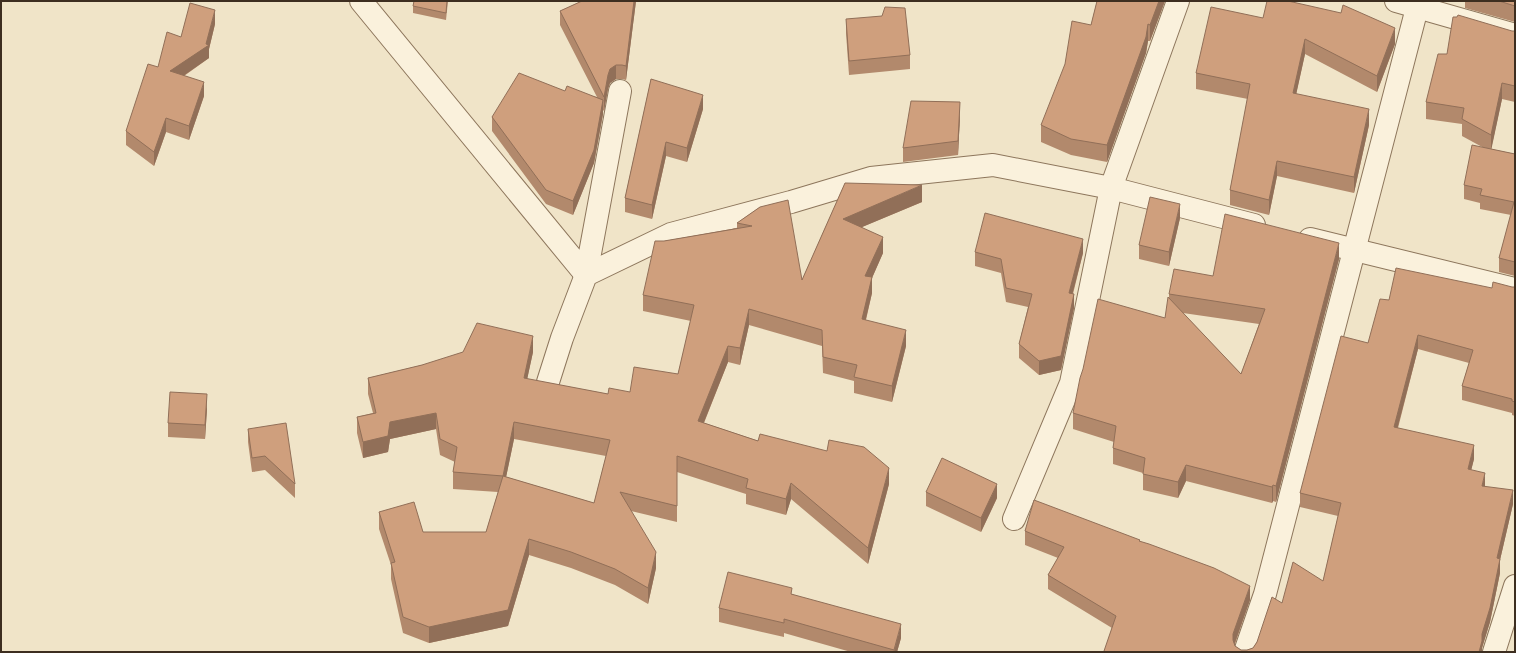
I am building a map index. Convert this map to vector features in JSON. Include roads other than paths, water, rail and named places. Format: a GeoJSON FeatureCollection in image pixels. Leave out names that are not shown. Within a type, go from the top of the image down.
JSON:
{"type":"FeatureCollection","features":[{"type":"Feature","properties":{"kind":"street"},"geometry":{"type":"LineString","coordinates":[[361,1],[586,275]]}},
{"type":"Feature","properties":{"kind":"street"},"geometry":{"type":"LineString","coordinates":[[1014,519],[1031,500],[1071,383],[1111,188],[1178,1]]}},
{"type":"Feature","properties":{"kind":"street"},"geometry":{"type":"LineString","coordinates":[[1396,1],[1515,35]]}},
{"type":"Feature","properties":{"kind":"street"},"geometry":{"type":"LineString","coordinates":[[1245,652],[1265,594],[1417,8]]}},
{"type":"Feature","properties":{"kind":"street"},"geometry":{"type":"LineString","coordinates":[[548,382],[562,338],[586,275],[620,91]]}},
{"type":"Feature","properties":{"kind":"street"},"geometry":{"type":"LineString","coordinates":[[586,275],[671,234],[791,202],[870,178],[993,165],[1111,188],[1270,229]]}},
{"type":"Feature","properties":{"kind":"street"},"geometry":{"type":"LineString","coordinates":[[1293,235],[1515,289]]}},
{"type":"Feature","properties":{"kind":"street"},"geometry":{"type":"LineString","coordinates":[[1245,584],[1265,594]]}},
{"type":"Feature","properties":{"kind":"street"},"geometry":{"type":"LineString","coordinates":[[1494,652],[1515,586]]}}]}
